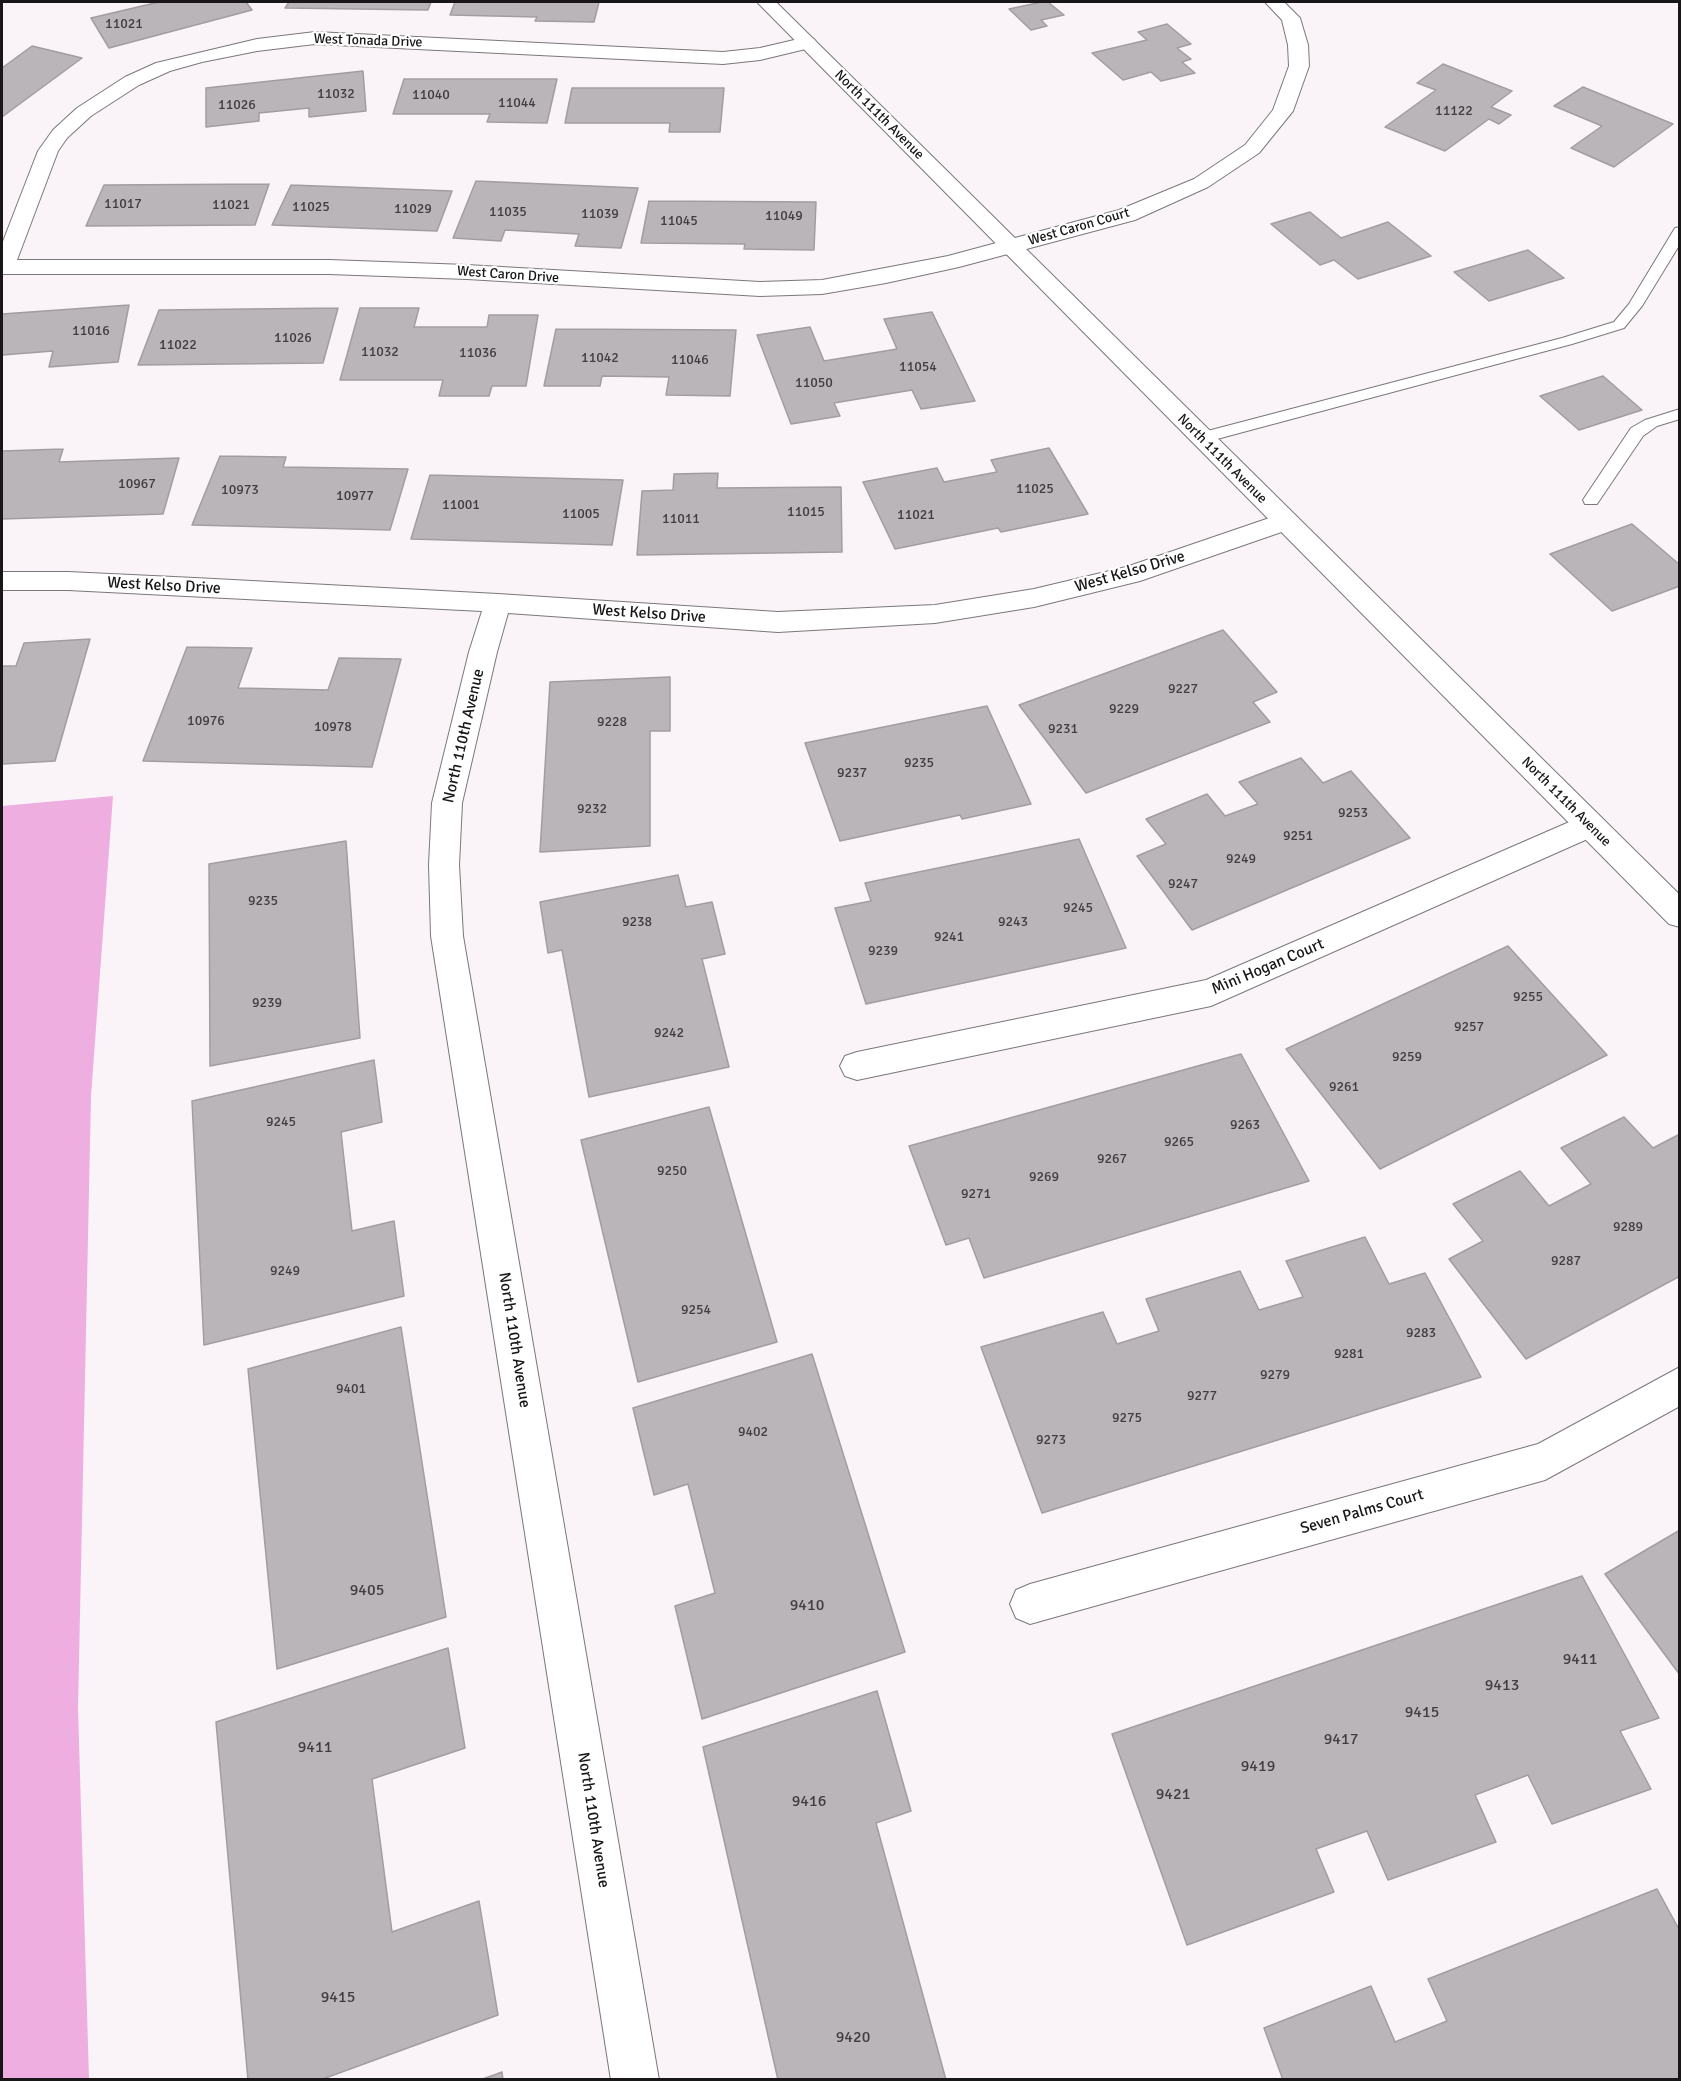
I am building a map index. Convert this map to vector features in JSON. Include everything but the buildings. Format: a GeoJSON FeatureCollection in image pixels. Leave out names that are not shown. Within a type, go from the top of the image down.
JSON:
{"type":"FeatureCollection","features":[{"type":"Feature","properties":{"kind":"street","name":"North 111th Avenue"},"geometry":{"type":"LineString","coordinates":[[766,2],[1284,522],[1680,915]]}},
{"type":"Feature","properties":{"kind":"street","name":"West Caron Court"},"geometry":{"type":"LineString","coordinates":[[1010,246],[1127,214],[1201,183],[1252,149],[1283,111],[1299,66],[1298,45],[1291,18],[1274,2]]}},
{"type":"Feature","properties":{"kind":"street","name":"West Tonada Drive"},"geometry":{"type":"LineString","coordinates":[[3,266],[48,151],[60,134],[84,112],[132,81],[163,67],[199,57],[257,45],[315,38],[723,58],[760,54],[807,43]]}},
{"type":"Feature","properties":{"kind":"street","name":"West Caron Drive"},"geometry":{"type":"LineString","coordinates":[[3,266],[341,267],[467,272],[760,290],[822,287],[875,278],[951,262],[1010,246]]}},
{"type":"Feature","properties":{"kind":"street","name":"West Kelso Drive"},"geometry":{"type":"LineString","coordinates":[[2,582],[91,582],[498,603],[778,622],[935,614],[1034,598],[1131,574],[1284,522]]}},
{"type":"Feature","properties":{"kind":"street","name":"North 110th Avenue"},"geometry":{"type":"LineString","coordinates":[[498,603],[483,652],[447,803],[444,865],[447,936],[635,2079]]}},
{"type":"Feature","properties":{"kind":"street","name":"Mini Hogan Court"},"geometry":{"type":"LineString","coordinates":[[857,1066],[1211,993],[1590,825]]}},
{"type":"Feature","properties":{"kind":"street","name":"Seven Palms Court"},"geometry":{"type":"LineString","coordinates":[[1030,1604],[1545,1461],[1680,1385]]}},
{"type":"Feature","properties":{"kind":"lane"},"geometry":{"type":"LineString","coordinates":[[1202,438],[1567,341],[1619,325],[1635,306],[1680,231]]}},
{"type":"Feature","properties":{"kind":"lane"},"geometry":{"type":"LineString","coordinates":[[1591,500],[1637,432],[1651,423],[1680,414]]}},
{"type":"Feature","properties":{"kind":"shaded area"},"geometry":{"type":"Polygon","coordinates":[[[113,796],[91,1096],[78,1708],[89,2079],[2,2079],[2,806],[113,796]]]}}]}
